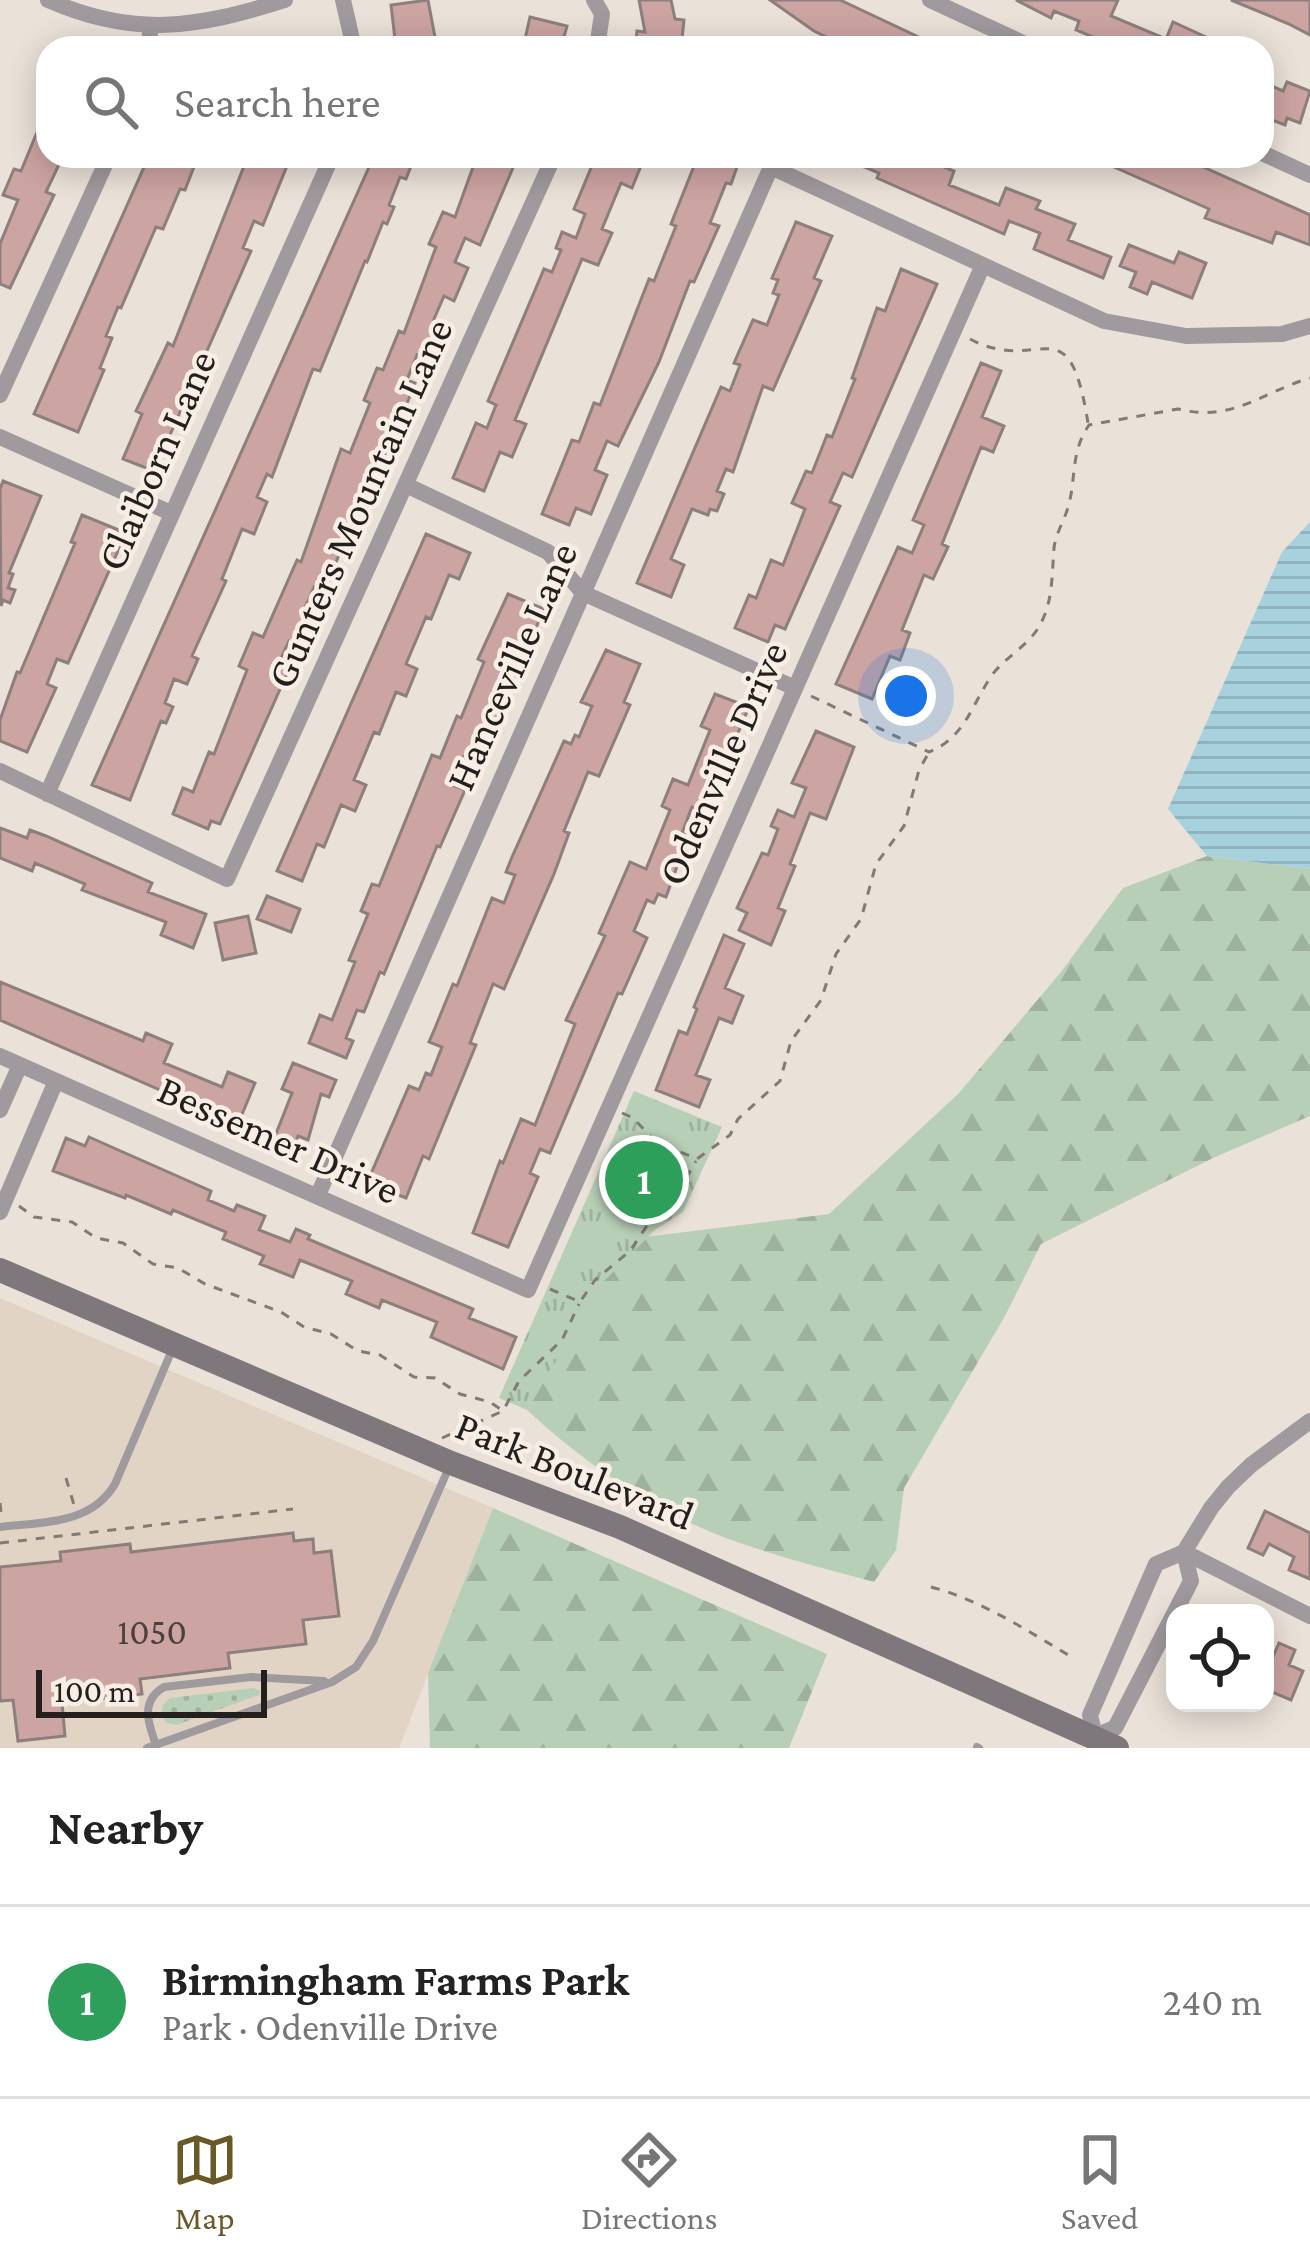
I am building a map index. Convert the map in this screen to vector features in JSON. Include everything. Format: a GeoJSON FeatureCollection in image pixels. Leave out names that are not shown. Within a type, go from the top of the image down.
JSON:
{"type":"FeatureCollection","features":[{"type":"Feature","properties":{"kind":"main road","name":"Park Boulevard"},"geometry":{"type":"LineString","coordinates":[[0,1270],[620,1527],[1101,1744]]}},
{"type":"Feature","properties":{"kind":"street"},"geometry":{"type":"LineString","coordinates":[[48,0],[89,18],[168,28],[240,15],[285,0]]}},
{"type":"Feature","properties":{"kind":"street"},"geometry":{"type":"LineString","coordinates":[[343,0],[351,36]]}},
{"type":"Feature","properties":{"kind":"street"},"geometry":{"type":"LineString","coordinates":[[594,0],[602,14],[599,36]]}},
{"type":"Feature","properties":{"kind":"street"},"geometry":{"type":"LineString","coordinates":[[930,0],[1008,36]]}},
{"type":"Feature","properties":{"kind":"street"},"geometry":{"type":"LineString","coordinates":[[150,36],[151,26]]}},
{"type":"Feature","properties":{"kind":"street"},"geometry":{"type":"LineString","coordinates":[[1274,158],[1310,175]]}},
{"type":"Feature","properties":{"kind":"street"},"geometry":{"type":"LineString","coordinates":[[0,394],[104,168]]}},
{"type":"Feature","properties":{"kind":"street","name":"Claiborn Lane"},"geometry":{"type":"LineString","coordinates":[[47,794],[327,168]]}},
{"type":"Feature","properties":{"kind":"street","name":"Gunters Mountain Lane"},"geometry":{"type":"LineString","coordinates":[[47,794],[227,879],[549,168]]}},
{"type":"Feature","properties":{"kind":"street","name":"Hanceville Lane"},"geometry":{"type":"LineString","coordinates":[[318,1195],[770,168]]}},
{"type":"Feature","properties":{"kind":"street","name":"Hanceville Lane"},"geometry":{"type":"LineString","coordinates":[[772,168],[982,266]]}},
{"type":"Feature","properties":{"kind":"street"},"geometry":{"type":"LineString","coordinates":[[982,266],[1103,321],[1186,336],[1282,334],[1310,326]]}},
{"type":"Feature","properties":{"kind":"street","name":"Odenville Drive"},"geometry":{"type":"LineString","coordinates":[[528,1290],[802,692],[982,266]]}},
{"type":"Feature","properties":{"kind":"street"},"geometry":{"type":"LineString","coordinates":[[0,437],[171,513]]}},
{"type":"Feature","properties":{"kind":"street"},"geometry":{"type":"LineString","coordinates":[[408,486],[548,552],[583,592],[802,692]]}},
{"type":"Feature","properties":{"kind":"street"},"geometry":{"type":"LineString","coordinates":[[0,771],[47,794]]}},
{"type":"Feature","properties":{"kind":"street","name":"Bessemer Drive"},"geometry":{"type":"LineString","coordinates":[[0,1056],[528,1290]]}},
{"type":"Feature","properties":{"kind":"street"},"geometry":{"type":"LineString","coordinates":[[0,1110],[20,1065]]}},
{"type":"Feature","properties":{"kind":"street"},"geometry":{"type":"LineString","coordinates":[[9,1209],[56,1081]]}},
{"type":"Feature","properties":{"kind":"street"},"geometry":{"type":"LineString","coordinates":[[1184,1552],[1191,1581],[1115,1728],[1101,1744],[1090,1715],[1156,1564],[1184,1552],[1228,1487],[1310,1421]]}},
{"type":"Feature","properties":{"kind":"street"},"geometry":{"type":"LineString","coordinates":[[1184,1552],[1310,1616]]}},
{"type":"Feature","properties":{"kind":"lane"},"geometry":{"type":"LineString","coordinates":[[0,1527],[78,1516],[103,1501],[115,1484],[175,1344]]}},
{"type":"Feature","properties":{"kind":"lane"},"geometry":{"type":"LineString","coordinates":[[332,1682],[251,1677],[164,1687],[153,1694],[147,1713],[151,1746],[332,1682],[356,1667],[366,1654],[445,1453]]}},
{"type":"Feature","properties":{"kind":"path"},"geometry":{"type":"LineString","coordinates":[[445,1453],[442,1438],[502,1411],[519,1381],[562,1340],[580,1302],[609,1266],[630,1251],[654,1217],[681,1192],[697,1159],[730,1135],[738,1119],[780,1081],[791,1041],[821,1000],[836,954],[861,919],[877,864],[904,826],[919,770],[929,752],[957,735],[994,672],[1041,623],[1052,580],[1056,535],[1069,503],[1074,454],[1089,425],[1082,382],[1067,354],[1051,346],[996,351],[970,339]]}},
{"type":"Feature","properties":{"kind":"path"},"geometry":{"type":"LineString","coordinates":[[1089,425],[1178,409],[1238,410],[1310,378]]}},
{"type":"Feature","properties":{"kind":"path"},"geometry":{"type":"LineString","coordinates":[[802,692],[929,752]]}},
{"type":"Feature","properties":{"kind":"path"},"geometry":{"type":"LineString","coordinates":[[622,1113],[664,1145],[697,1159]]}},
{"type":"Feature","properties":{"kind":"path"},"geometry":{"type":"LineString","coordinates":[[657,1162],[664,1145]]}},
{"type":"Feature","properties":{"kind":"path"},"geometry":{"type":"LineString","coordinates":[[646,1208],[654,1217]]}},
{"type":"Feature","properties":{"kind":"path"},"geometry":{"type":"LineString","coordinates":[[9,1209],[72,1222],[96,1238],[123,1243],[153,1264],[178,1268],[205,1284],[281,1312],[304,1327],[331,1334],[358,1351],[380,1355],[414,1377],[435,1378],[502,1411]]}},
{"type":"Feature","properties":{"kind":"path"},"geometry":{"type":"LineString","coordinates":[[550,1289],[580,1302]]}},
{"type":"Feature","properties":{"kind":"path"},"geometry":{"type":"LineString","coordinates":[[66,1478],[75,1506]]}},
{"type":"Feature","properties":{"kind":"path"},"geometry":{"type":"LineString","coordinates":[[0,1503],[1,1512],[7,1515]]}},
{"type":"Feature","properties":{"kind":"path"},"geometry":{"type":"LineString","coordinates":[[0,1544],[293,1509]]}},
{"type":"Feature","properties":{"kind":"path"},"geometry":{"type":"LineString","coordinates":[[932,1587],[961,1595],[990,1614],[1020,1624],[1070,1656]]}},
{"type":"Feature","properties":{"kind":"shaded area"},"geometry":{"type":"Polygon","coordinates":[[[0,1298],[493,1508],[399,1748],[0,1748],[0,1298]]]}},
{"type":"Feature","properties":{"kind":"green space"},"geometry":{"type":"Polygon","coordinates":[[[1207,856],[1310,869],[1310,1116],[1213,1158],[1041,1244],[1005,1316],[904,1488],[896,1550],[874,1582],[771,1553],[695,1525],[614,1479],[527,1410],[609,1266],[637,1238],[829,1214],[959,1093],[1061,972],[1123,888],[1207,856]]]}},
{"type":"Feature","properties":{"kind":"green space"},"geometry":{"type":"Polygon","coordinates":[[[634,1091],[722,1127],[683,1212],[655,1230],[602,1283],[527,1410],[499,1398],[634,1091]]]}},
{"type":"Feature","properties":{"kind":"green space"},"geometry":{"type":"Polygon","coordinates":[[[493,1508],[827,1654],[789,1748],[430,1748],[428,1673],[493,1508]]]}},
{"type":"Feature","properties":{"kind":"green space"},"geometry":{"type":"Polygon","coordinates":[[[254,1688],[259,1695],[176,1725],[166,1723],[161,1714],[170,1698],[254,1688]]]}},
{"type":"Feature","properties":{"kind":"water"},"geometry":{"type":"Polygon","coordinates":[[[1310,522],[1310,869],[1207,856],[1168,809],[1282,552],[1310,522]]]}},
{"type":"Feature","properties":{"kind":"building"},"geometry":{"type":"Polygon","coordinates":[[[428,0],[435,36],[395,36],[391,5],[428,0]]]}},
{"type":"Feature","properties":{"kind":"building"},"geometry":{"type":"Polygon","coordinates":[[[639,0],[671,0],[675,19],[684,20],[682,36],[636,36],[637,31],[645,32],[639,0]]]}},
{"type":"Feature","properties":{"kind":"building"},"geometry":{"type":"Polygon","coordinates":[[[770,0],[840,0],[916,36],[824,36],[770,0]]]}},
{"type":"Feature","properties":{"kind":"building"},"geometry":{"type":"Polygon","coordinates":[[[1016,0],[1118,0],[1111,16],[1159,36],[1090,36],[1076,30],[1079,21],[1054,11],[1051,18],[1016,0]]]}},
{"type":"Feature","properties":{"kind":"building"},"geometry":{"type":"Polygon","coordinates":[[[1231,0],[1310,0],[1310,35],[1289,24],[1231,0]]]}},
{"type":"Feature","properties":{"kind":"building"},"geometry":{"type":"Polygon","coordinates":[[[530,17],[567,26],[564,36],[526,36],[530,17]]]}},
{"type":"Feature","properties":{"kind":"building"},"geometry":{"type":"Polygon","coordinates":[[[1173,22],[1204,36],[1167,36],[1173,22]]]}},
{"type":"Feature","properties":{"kind":"building"},"geometry":{"type":"Polygon","coordinates":[[[1287,82],[1310,91],[1300,123],[1287,118],[1285,125],[1274,121],[1274,87],[1283,91],[1287,82]]]}},
{"type":"Feature","properties":{"kind":"building"},"geometry":{"type":"Polygon","coordinates":[[[36,135],[36,168],[57,168],[46,192],[54,195],[10,288],[0,284],[0,244],[18,200],[3,195],[14,169],[21,171],[36,135]]]}},
{"type":"Feature","properties":{"kind":"building"},"geometry":{"type":"Polygon","coordinates":[[[144,168],[193,168],[163,229],[156,227],[118,307],[106,336],[112,338],[100,368],[104,370],[78,432],[34,414],[144,168]]]}},
{"type":"Feature","properties":{"kind":"building"},"geometry":{"type":"Polygon","coordinates":[[[243,168],[286,168],[263,225],[254,221],[243,248],[251,251],[154,471],[123,459],[142,414],[136,411],[168,343],[173,346],[243,168]]]}},
{"type":"Feature","properties":{"kind":"building"},"geometry":{"type":"Polygon","coordinates":[[[369,168],[410,168],[406,179],[400,177],[387,224],[383,222],[365,261],[320,371],[313,369],[272,477],[267,474],[257,497],[267,502],[254,534],[242,529],[222,579],[226,581],[192,656],[198,659],[187,684],[174,679],[165,703],[173,707],[166,723],[161,721],[130,800],[92,785],[369,168]]]}},
{"type":"Feature","properties":{"kind":"building"},"geometry":{"type":"Polygon","coordinates":[[[473,168],[513,168],[480,245],[465,238],[455,262],[468,268],[454,301],[444,296],[434,319],[443,322],[428,360],[417,355],[407,380],[415,383],[402,416],[385,454],[382,452],[324,591],[314,587],[304,610],[312,614],[299,646],[289,641],[278,665],[289,669],[220,824],[211,821],[208,829],[173,814],[183,788],[193,792],[209,752],[214,754],[247,670],[239,666],[253,633],[263,637],[297,560],[301,562],[341,449],[350,453],[370,403],[364,400],[377,368],[383,370],[399,331],[404,333],[436,247],[429,244],[443,212],[455,217],[473,168]]]}},
{"type":"Feature","properties":{"kind":"building"},"geometry":{"type":"Polygon","coordinates":[[[591,168],[640,168],[632,188],[621,183],[602,229],[612,233],[598,265],[582,259],[515,420],[526,424],[512,457],[500,452],[484,491],[453,478],[476,423],[487,428],[496,405],[488,401],[544,269],[552,272],[562,232],[576,238],[585,214],[574,209],[591,168]]]}},
{"type":"Feature","properties":{"kind":"building"},"geometry":{"type":"Polygon","coordinates":[[[693,168],[737,168],[710,223],[719,226],[694,282],[690,281],[659,362],[618,446],[607,441],[595,470],[607,475],[591,514],[576,508],[569,525],[542,514],[572,440],[579,442],[594,403],[600,405],[649,279],[654,281],[676,226],[671,224],[693,168]]]}},
{"type":"Feature","properties":{"kind":"building"},"geometry":{"type":"Polygon","coordinates":[[[867,168],[947,168],[954,171],[949,185],[999,205],[1006,188],[1040,201],[1036,209],[1075,224],[1068,240],[1111,257],[1103,278],[1034,249],[1040,233],[1009,221],[1004,234],[877,178],[879,173],[867,168]]]}},
{"type":"Feature","properties":{"kind":"building"},"geometry":{"type":"Polygon","coordinates":[[[1116,168],[1205,168],[1310,215],[1310,245],[1276,232],[1272,243],[1205,218],[1209,209],[1116,168]]]}},
{"type":"Feature","properties":{"kind":"building"},"geometry":{"type":"Polygon","coordinates":[[[796,222],[832,236],[814,278],[821,281],[773,390],[763,386],[733,472],[726,469],[717,491],[724,494],[717,511],[710,509],[708,515],[692,509],[671,559],[684,565],[671,597],[637,583],[721,387],[730,391],[740,365],[734,363],[753,320],[767,325],[779,295],[773,293],[778,280],[772,278],[796,222]]]}},
{"type":"Feature","properties":{"kind":"building"},"geometry":{"type":"Polygon","coordinates":[[[1129,245],[1174,263],[1179,252],[1206,263],[1192,298],[1152,282],[1147,294],[1130,287],[1136,272],[1120,266],[1129,245]]]}},
{"type":"Feature","properties":{"kind":"building"},"geometry":{"type":"Polygon","coordinates":[[[901,269],[937,284],[852,477],[843,473],[830,502],[840,506],[785,629],[775,625],[768,642],[735,628],[749,595],[756,598],[771,560],[783,565],[805,509],[792,503],[806,471],[812,473],[827,435],[832,437],[877,308],[885,311],[901,269]]]}},
{"type":"Feature","properties":{"kind":"building"},"geometry":{"type":"Polygon","coordinates":[[[981,363],[1001,371],[982,417],[1004,426],[993,452],[981,447],[942,544],[948,547],[933,579],[924,575],[902,630],[910,633],[900,660],[890,656],[872,699],[836,684],[898,547],[912,553],[924,525],[913,520],[981,363]]]}},
{"type":"Feature","properties":{"kind":"building"},"geometry":{"type":"Polygon","coordinates":[[[3,481],[41,496],[9,573],[13,574],[8,588],[15,590],[10,603],[3,600],[1,606],[0,489],[3,481]]]}},
{"type":"Feature","properties":{"kind":"building"},"geometry":{"type":"Polygon","coordinates":[[[82,515],[119,530],[114,542],[121,544],[68,663],[57,659],[47,684],[56,688],[27,752],[0,741],[0,720],[75,543],[71,542],[82,515]]]}},
{"type":"Feature","properties":{"kind":"building"},"geometry":{"type":"Polygon","coordinates":[[[426,534],[470,553],[459,579],[449,575],[431,619],[426,617],[406,664],[417,669],[406,696],[396,692],[379,734],[374,732],[354,780],[366,785],[355,811],[341,805],[324,847],[317,844],[302,881],[277,871],[426,534]]]}},
{"type":"Feature","properties":{"kind":"building"},"geometry":{"type":"Polygon","coordinates":[[[508,594],[544,609],[478,763],[463,757],[452,785],[465,790],[384,974],[380,972],[364,1012],[357,1010],[346,1038],[353,1041],[346,1058],[309,1043],[320,1015],[332,1020],[355,962],[349,960],[368,914],[361,911],[372,884],[379,886],[432,755],[440,758],[457,716],[461,718],[484,662],[478,659],[508,594]]]}},
{"type":"Feature","properties":{"kind":"building"},"geometry":{"type":"Polygon","coordinates":[[[606,650],[640,664],[624,702],[630,705],[599,776],[588,772],[564,831],[569,833],[554,874],[504,989],[493,984],[470,1043],[476,1045],[429,1159],[423,1156],[406,1198],[367,1183],[409,1086],[419,1090],[426,1073],[431,1075],[442,1047],[429,1042],[492,898],[504,903],[515,875],[506,872],[564,741],[571,744],[575,735],[579,737],[592,706],[581,702],[606,650]]]}},
{"type":"Feature","properties":{"kind":"building"},"geometry":{"type":"Polygon","coordinates":[[[715,694],[749,707],[704,812],[692,807],[682,833],[688,836],[666,897],[658,894],[654,903],[647,900],[634,931],[647,938],[622,994],[618,993],[550,1153],[540,1149],[530,1173],[538,1177],[508,1247],[473,1233],[521,1119],[535,1125],[575,1024],[566,1020],[605,936],[599,933],[630,862],[646,869],[670,810],[662,806],[673,779],[688,785],[710,730],[701,726],[715,694]]]}},
{"type":"Feature","properties":{"kind":"building"},"geometry":{"type":"Polygon","coordinates":[[[816,731],[854,747],[826,819],[810,813],[790,864],[795,866],[778,908],[785,911],[771,945],[739,930],[747,913],[737,908],[762,853],[768,855],[778,829],[771,826],[778,810],[794,817],[806,788],[792,783],[816,731]]]}},
{"type":"Feature","properties":{"kind":"building"},"geometry":{"type":"Polygon","coordinates":[[[0,828],[27,838],[30,830],[46,836],[152,883],[148,892],[206,914],[193,948],[161,935],[166,922],[82,890],[85,884],[35,863],[32,871],[0,858],[0,828]]]}},
{"type":"Feature","properties":{"kind":"building"},"geometry":{"type":"Polygon","coordinates":[[[267,896],[300,909],[291,932],[257,919],[267,896]]]}},
{"type":"Feature","properties":{"kind":"building"},"geometry":{"type":"Polygon","coordinates":[[[248,916],[256,953],[223,960],[215,923],[248,916]]]}},
{"type":"Feature","properties":{"kind":"building"},"geometry":{"type":"Polygon","coordinates":[[[724,935],[744,944],[725,988],[743,996],[732,1023],[719,1018],[696,1075],[710,1080],[699,1107],[656,1090],[679,1031],[687,1034],[724,935]]]}},
{"type":"Feature","properties":{"kind":"building"},"geometry":{"type":"Polygon","coordinates":[[[0,982],[143,1041],[146,1033],[172,1044],[164,1063],[222,1087],[228,1072],[255,1083],[238,1124],[0,1020],[0,982]]]}},
{"type":"Feature","properties":{"kind":"building"},"geometry":{"type":"Polygon","coordinates":[[[293,1063],[336,1080],[329,1097],[321,1094],[308,1140],[298,1136],[292,1152],[272,1144],[292,1093],[282,1089],[293,1063]]]}},
{"type":"Feature","properties":{"kind":"building"},"geometry":{"type":"Polygon","coordinates":[[[89,1137],[211,1191],[208,1200],[265,1216],[259,1230],[290,1242],[296,1229],[310,1235],[308,1239],[473,1309],[469,1318],[516,1337],[503,1369],[431,1337],[437,1322],[382,1300],[379,1308],[346,1294],[352,1281],[300,1260],[293,1277],[260,1264],[264,1256],[223,1239],[226,1232],[53,1171],[66,1138],[85,1146],[89,1137]]]}},
{"type":"Feature","properties":{"kind":"building"},"geometry":{"type":"Polygon","coordinates":[[[1265,1511],[1310,1533],[1310,1579],[1289,1570],[1294,1557],[1269,1544],[1263,1555],[1248,1548],[1265,1511]]]}},
{"type":"Feature","properties":{"kind":"building"},"geometry":{"type":"Polygon","coordinates":[[[293,1533],[294,1541],[313,1539],[314,1553],[331,1551],[339,1616],[303,1620],[306,1644],[228,1653],[230,1668],[140,1679],[142,1694],[62,1703],[65,1736],[18,1741],[13,1700],[0,1701],[0,1567],[61,1561],[60,1552],[130,1544],[131,1552],[293,1533]]]}},
{"type":"Feature","properties":{"kind":"building"},"geometry":{"type":"Polygon","coordinates":[[[1279,1643],[1295,1650],[1289,1665],[1303,1671],[1291,1700],[1274,1693],[1274,1654],[1279,1643]]]}},
{"type":"Feature","properties":{"kind":"place","name":"Birmingham Farms Park"},"geometry":{"type":"Point","coordinates":[644,1180]}}]}
